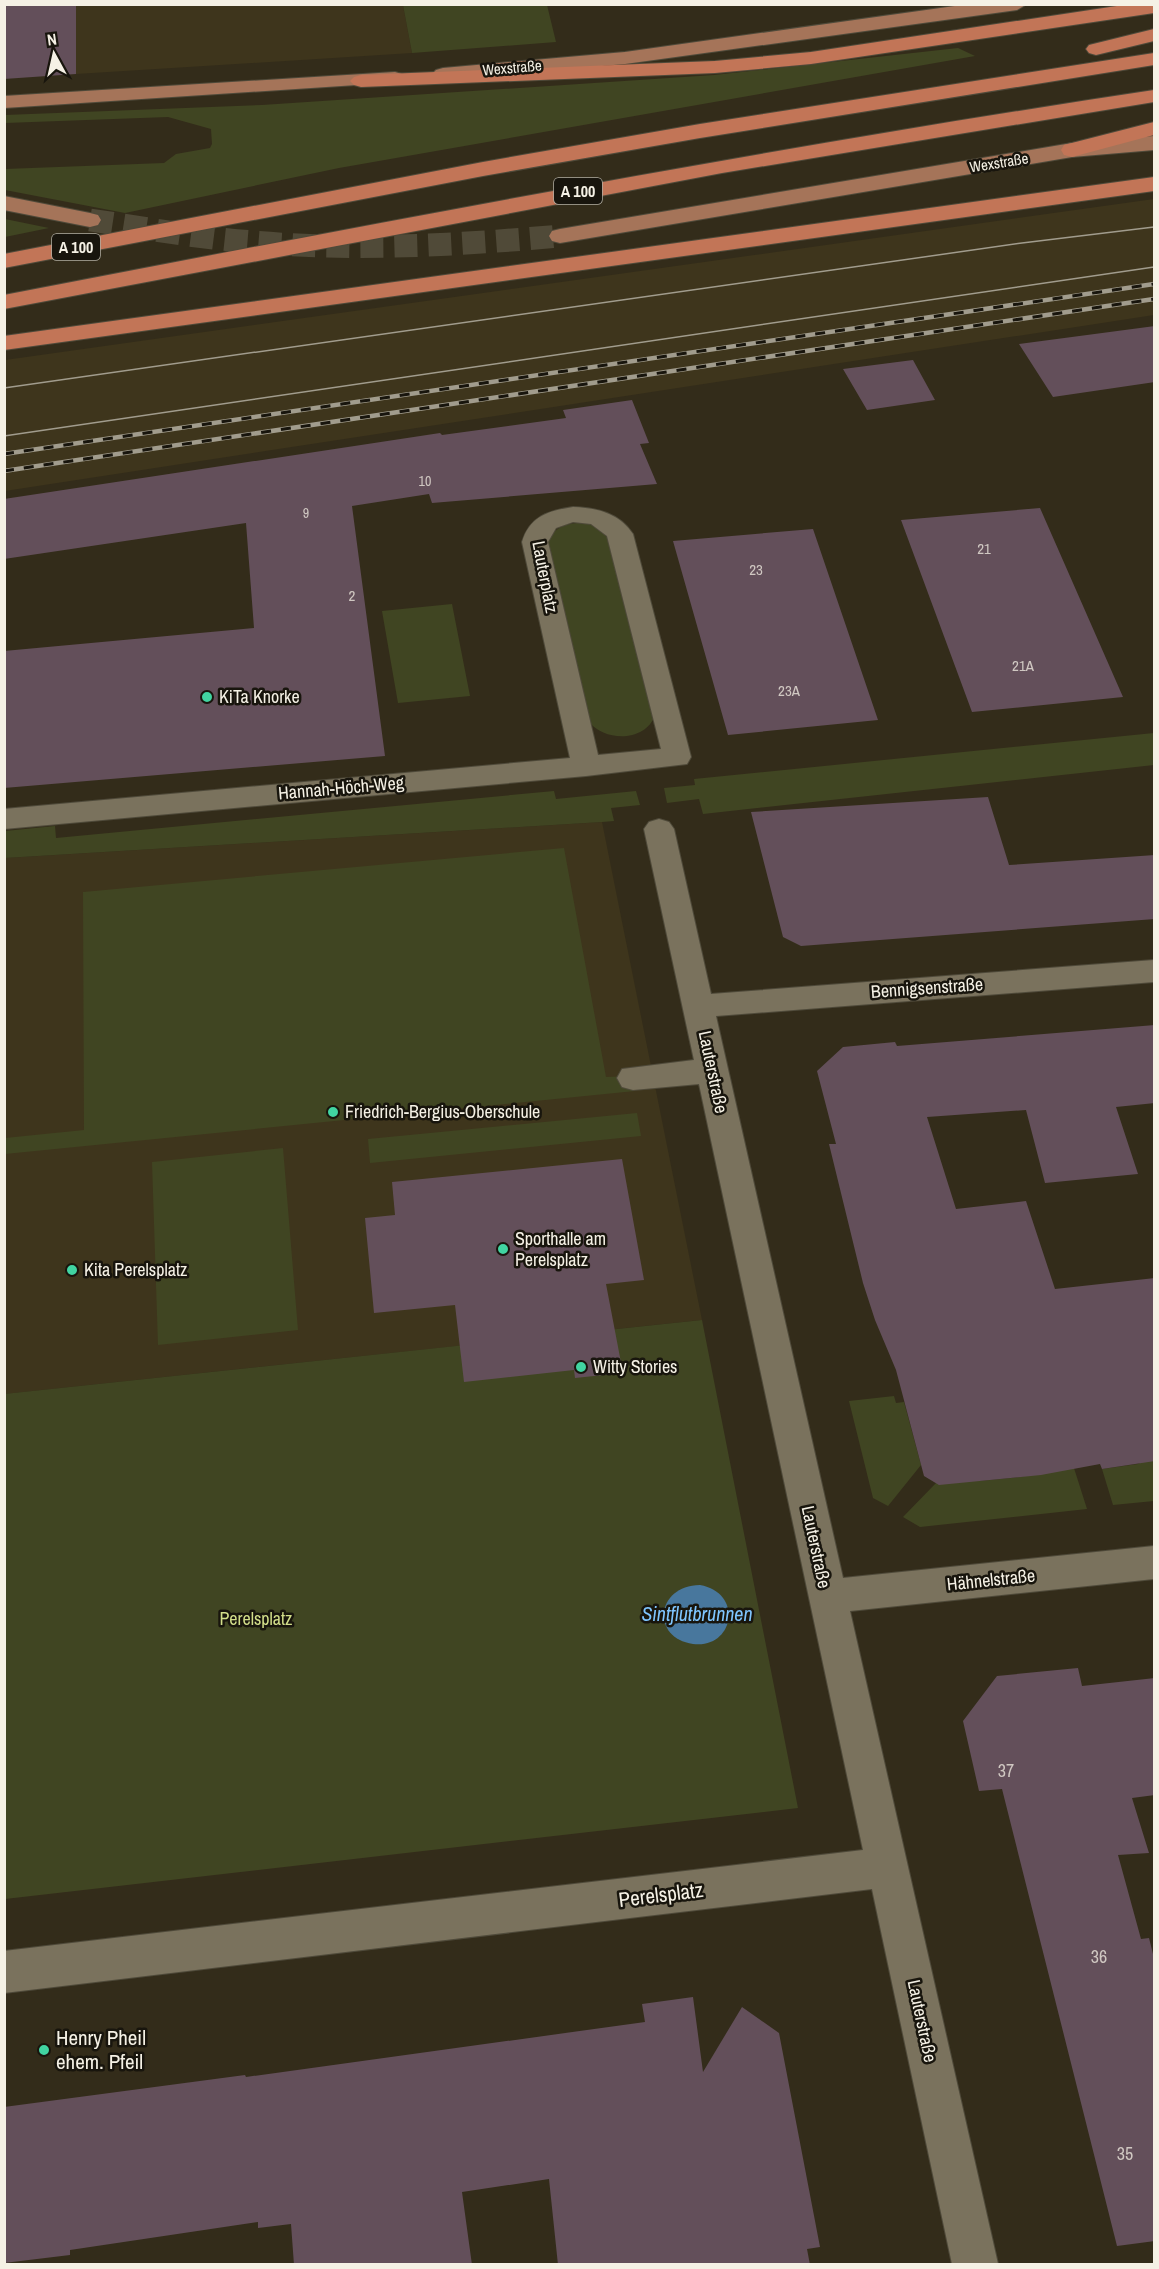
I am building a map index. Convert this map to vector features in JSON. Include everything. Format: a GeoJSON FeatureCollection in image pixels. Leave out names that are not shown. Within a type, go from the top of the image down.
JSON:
{"type":"FeatureCollection","features":[{"type":"Feature","properties":{"kind":"highway"},"geometry":{"type":"LineString","coordinates":[[361,81],[736,65],[812,58],[1155,7]]}},
{"type":"Feature","properties":{"kind":"highway"},"geometry":{"type":"LineString","coordinates":[[932,93],[1155,35]]}},
{"type":"Feature","properties":{"kind":"highway","name":"A 100"},"geometry":{"type":"LineString","coordinates":[[4,261],[483,169],[932,93],[1155,59]]}},
{"type":"Feature","properties":{"kind":"highway","name":"A 100"},"geometry":{"type":"LineString","coordinates":[[4,302],[542,198],[949,126],[1155,96]]}},
{"type":"Feature","properties":{"kind":"highway"},"geometry":{"type":"LineString","coordinates":[[1072,150],[1155,129]]}},
{"type":"Feature","properties":{"kind":"highway"},"geometry":{"type":"LineString","coordinates":[[4,344],[1155,184]]}},
{"type":"Feature","properties":{"kind":"main road","name":"Wexstraße"},"geometry":{"type":"LineString","coordinates":[[4,102],[361,81],[625,58],[1003,6]]}},
{"type":"Feature","properties":{"kind":"main road","name":"Wexstraße"},"geometry":{"type":"LineString","coordinates":[[560,236],[1072,150],[1155,143]]}},
{"type":"Feature","properties":{"kind":"main road"},"geometry":{"type":"LineString","coordinates":[[4,203],[90,219]]}},
{"type":"Feature","properties":{"kind":"street","name":"Lauterplatz"},"geometry":{"type":"LineString","coordinates":[[586,766],[535,542],[536,533],[543,524],[574,514],[604,518],[615,525],[620,534],[677,757]]}},
{"type":"Feature","properties":{"kind":"street","name":"Hannah-Höch-Weg"},"geometry":{"type":"LineString","coordinates":[[4,819],[677,757]]}},
{"type":"Feature","properties":{"kind":"street","name":"Lauterstraße"},"geometry":{"type":"LineString","coordinates":[[659,829],[975,2265]]}},
{"type":"Feature","properties":{"kind":"street","name":"Bennigsenstraße"},"geometry":{"type":"LineString","coordinates":[[699,1006],[1155,971]]}},
{"type":"Feature","properties":{"kind":"street"},"geometry":{"type":"LineString","coordinates":[[633,1078],[713,1070]]}},
{"type":"Feature","properties":{"kind":"street","name":"Hähnelstraße"},"geometry":{"type":"LineString","coordinates":[[827,1598],[1155,1562]]}},
{"type":"Feature","properties":{"kind":"street","name":"Perelsplatz"},"geometry":{"type":"LineString","coordinates":[[4,1972],[888,1867]]}},
{"type":"Feature","properties":{"kind":"shaded area"},"geometry":{"type":"Polygon","coordinates":[[[76,5],[403,5],[412,53],[76,74],[76,5]]]}},
{"type":"Feature","properties":{"kind":"shaded area"},"geometry":{"type":"Polygon","coordinates":[[[1154,199],[1154,315],[5,491],[5,360],[1154,199]]]}},
{"type":"Feature","properties":{"kind":"shaded area","name":"Friedrich-Bergius-Oberschule"},"geometry":{"type":"Polygon","coordinates":[[[602,822],[702,1320],[5,1394],[5,858],[602,822]]]}},
{"type":"Feature","properties":{"kind":"green space"},"geometry":{"type":"Polygon","coordinates":[[[403,5],[547,5],[556,42],[412,53],[403,5]]]}},
{"type":"Feature","properties":{"kind":"green space"},"geometry":{"type":"Polygon","coordinates":[[[958,48],[975,56],[339,168],[125,213],[5,190],[5,169],[164,163],[176,154],[210,148],[212,144],[211,129],[168,117],[5,123],[5,115],[262,105],[714,75],[958,48]]]}},
{"type":"Feature","properties":{"kind":"green space"},"geometry":{"type":"Polygon","coordinates":[[[5,219],[49,228],[5,237],[5,219]]]}},
{"type":"Feature","properties":{"kind":"green space"},"geometry":{"type":"Polygon","coordinates":[[[585,522],[606,530],[655,715],[643,730],[625,736],[605,733],[596,729],[589,722],[547,542],[554,532],[563,526],[585,522]]]}},
{"type":"Feature","properties":{"kind":"green space"},"geometry":{"type":"Polygon","coordinates":[[[452,604],[470,696],[398,703],[382,611],[452,604]]]}},
{"type":"Feature","properties":{"kind":"green space"},"geometry":{"type":"Polygon","coordinates":[[[1154,733],[1154,765],[703,814],[699,799],[667,803],[664,788],[695,785],[694,779],[1154,733]]]}},
{"type":"Feature","properties":{"kind":"green space"},"geometry":{"type":"Polygon","coordinates":[[[554,791],[556,799],[636,791],[640,805],[611,808],[614,821],[5,858],[5,831],[55,826],[56,838],[554,791]]]}},
{"type":"Feature","properties":{"kind":"green space"},"geometry":{"type":"Polygon","coordinates":[[[564,848],[606,1077],[633,1076],[635,1091],[5,1154],[5,1138],[84,1130],[83,892],[564,848]]]}},
{"type":"Feature","properties":{"kind":"green space"},"geometry":{"type":"Polygon","coordinates":[[[637,1113],[641,1136],[370,1163],[368,1139],[637,1113]]]}},
{"type":"Feature","properties":{"kind":"green space"},"geometry":{"type":"Polygon","coordinates":[[[283,1148],[298,1330],[158,1345],[152,1162],[283,1148]]]}},
{"type":"Feature","properties":{"kind":"green space","name":"Perelsplatz"},"geometry":{"type":"Polygon","coordinates":[[[702,1320],[798,1808],[5,1899],[4,1394],[702,1320]]]}},
{"type":"Feature","properties":{"kind":"green space"},"geometry":{"type":"Polygon","coordinates":[[[894,1396],[896,1403],[904,1402],[921,1465],[888,1506],[873,1498],[849,1401],[894,1396]]]}},
{"type":"Feature","properties":{"kind":"green space"},"geometry":{"type":"Polygon","coordinates":[[[1154,1456],[1154,1501],[1113,1505],[1102,1469],[1138,1464],[1154,1456]]]}},
{"type":"Feature","properties":{"kind":"green space"},"geometry":{"type":"Polygon","coordinates":[[[1073,1465],[1087,1509],[920,1527],[903,1517],[936,1483],[978,1474],[980,1481],[1020,1477],[1073,1465]]]}},
{"type":"Feature","properties":{"kind":"water","name":"Sintflutbrunnen"},"geometry":{"type":"Polygon","coordinates":[[[700,1585],[714,1590],[723,1598],[728,1609],[728,1619],[725,1630],[718,1638],[707,1643],[693,1644],[679,1640],[670,1632],[665,1623],[664,1613],[667,1603],[674,1594],[685,1588],[700,1585]]]}},
{"type":"Feature","properties":{"kind":"building"},"geometry":{"type":"Polygon","coordinates":[[[4,4],[76,4],[76,74],[4,79],[4,4]]]}},
{"type":"Feature","properties":{"kind":"building"},"geometry":{"type":"Polygon","coordinates":[[[1155,326],[1155,382],[1053,397],[1019,344],[1155,326]]]}},
{"type":"Feature","properties":{"kind":"building"},"geometry":{"type":"Polygon","coordinates":[[[913,360],[935,400],[867,410],[843,369],[913,360]]]}},
{"type":"Feature","properties":{"kind":"building"},"geometry":{"type":"Polygon","coordinates":[[[632,400],[649,443],[640,444],[657,484],[432,503],[429,494],[352,506],[385,756],[4,788],[4,651],[254,628],[246,523],[4,559],[4,499],[440,433],[442,435],[566,418],[563,410],[632,400]]]}},
{"type":"Feature","properties":{"kind":"building"},"geometry":{"type":"Polygon","coordinates":[[[1040,508],[1123,697],[972,712],[901,520],[1040,508]]]}},
{"type":"Feature","properties":{"kind":"building"},"geometry":{"type":"Polygon","coordinates":[[[813,529],[878,720],[728,735],[673,541],[813,529]]]}},
{"type":"Feature","properties":{"kind":"building"},"geometry":{"type":"Polygon","coordinates":[[[988,797],[1009,865],[1155,855],[1155,919],[801,946],[783,937],[751,812],[988,797]]]}},
{"type":"Feature","properties":{"kind":"building"},"geometry":{"type":"Polygon","coordinates":[[[1155,1025],[1155,1103],[1116,1107],[1138,1174],[1045,1183],[1026,1110],[927,1117],[956,1209],[1026,1201],[1055,1289],[1155,1278],[1155,1461],[1102,1469],[1100,1464],[1041,1475],[939,1485],[924,1476],[896,1370],[875,1320],[863,1283],[829,1144],[836,1144],[817,1071],[843,1047],[895,1042],[897,1046],[1155,1025]]]}},
{"type":"Feature","properties":{"kind":"building","name":"Sporthalle am Perelsplatz"},"geometry":{"type":"Polygon","coordinates":[[[622,1159],[644,1280],[606,1284],[623,1373],[575,1378],[574,1370],[464,1382],[455,1305],[374,1313],[365,1218],[395,1215],[392,1182],[622,1159]]]}},
{"type":"Feature","properties":{"kind":"building"},"geometry":{"type":"Polygon","coordinates":[[[1078,1668],[1082,1686],[1155,1678],[1155,1795],[1132,1798],[1149,1853],[1118,1855],[1141,1939],[1149,1938],[1155,1962],[1155,2241],[1117,2246],[1002,1789],[979,1791],[963,1721],[997,1676],[1078,1668]]]}},
{"type":"Feature","properties":{"kind":"building"},"geometry":{"type":"Polygon","coordinates":[[[693,1997],[703,2072],[742,2007],[779,2033],[820,2247],[807,2249],[810,2265],[558,2265],[549,2179],[462,2192],[472,2265],[294,2265],[291,2224],[258,2228],[258,2222],[70,2250],[70,2255],[4,2263],[4,2107],[245,2075],[246,2077],[645,2022],[642,2004],[693,1997]]]}},
{"type":"Feature","properties":{"kind":"tunnel"},"geometry":{"type":"LineString","coordinates":[[90,220],[233,240],[292,245],[445,244],[560,236]]}},
{"type":"Feature","properties":{"kind":"tram line"},"geometry":{"type":"LineString","coordinates":[[4,388],[1022,243],[1154,227]]}},
{"type":"Feature","properties":{"kind":"tram line"},"geometry":{"type":"LineString","coordinates":[[4,436],[1154,267]]}},
{"type":"Feature","properties":{"kind":"railway"},"geometry":{"type":"LineString","coordinates":[[4,454],[1154,284]]}},
{"type":"Feature","properties":{"kind":"railway"},"geometry":{"type":"LineString","coordinates":[[4,471],[1154,299]]}},
{"type":"Feature","properties":{"kind":"place","name":"KiTa Knorke"},"geometry":{"type":"Point","coordinates":[207,697]}},
{"type":"Feature","properties":{"kind":"place","name":"Friedrich-Bergius-Oberschule"},"geometry":{"type":"Point","coordinates":[333,1112]}},
{"type":"Feature","properties":{"kind":"place","name":"Sporthalle am Perelsplatz"},"geometry":{"type":"Point","coordinates":[503,1249]}},
{"type":"Feature","properties":{"kind":"place","name":"Kita Perelsplatz"},"geometry":{"type":"Point","coordinates":[72,1270]}},
{"type":"Feature","properties":{"kind":"place","name":"Witty Stories"},"geometry":{"type":"Point","coordinates":[581,1367]}},
{"type":"Feature","properties":{"kind":"place","name":"Henry Pheil ehem. Pfeil"},"geometry":{"type":"Point","coordinates":[44,2050]}}]}
